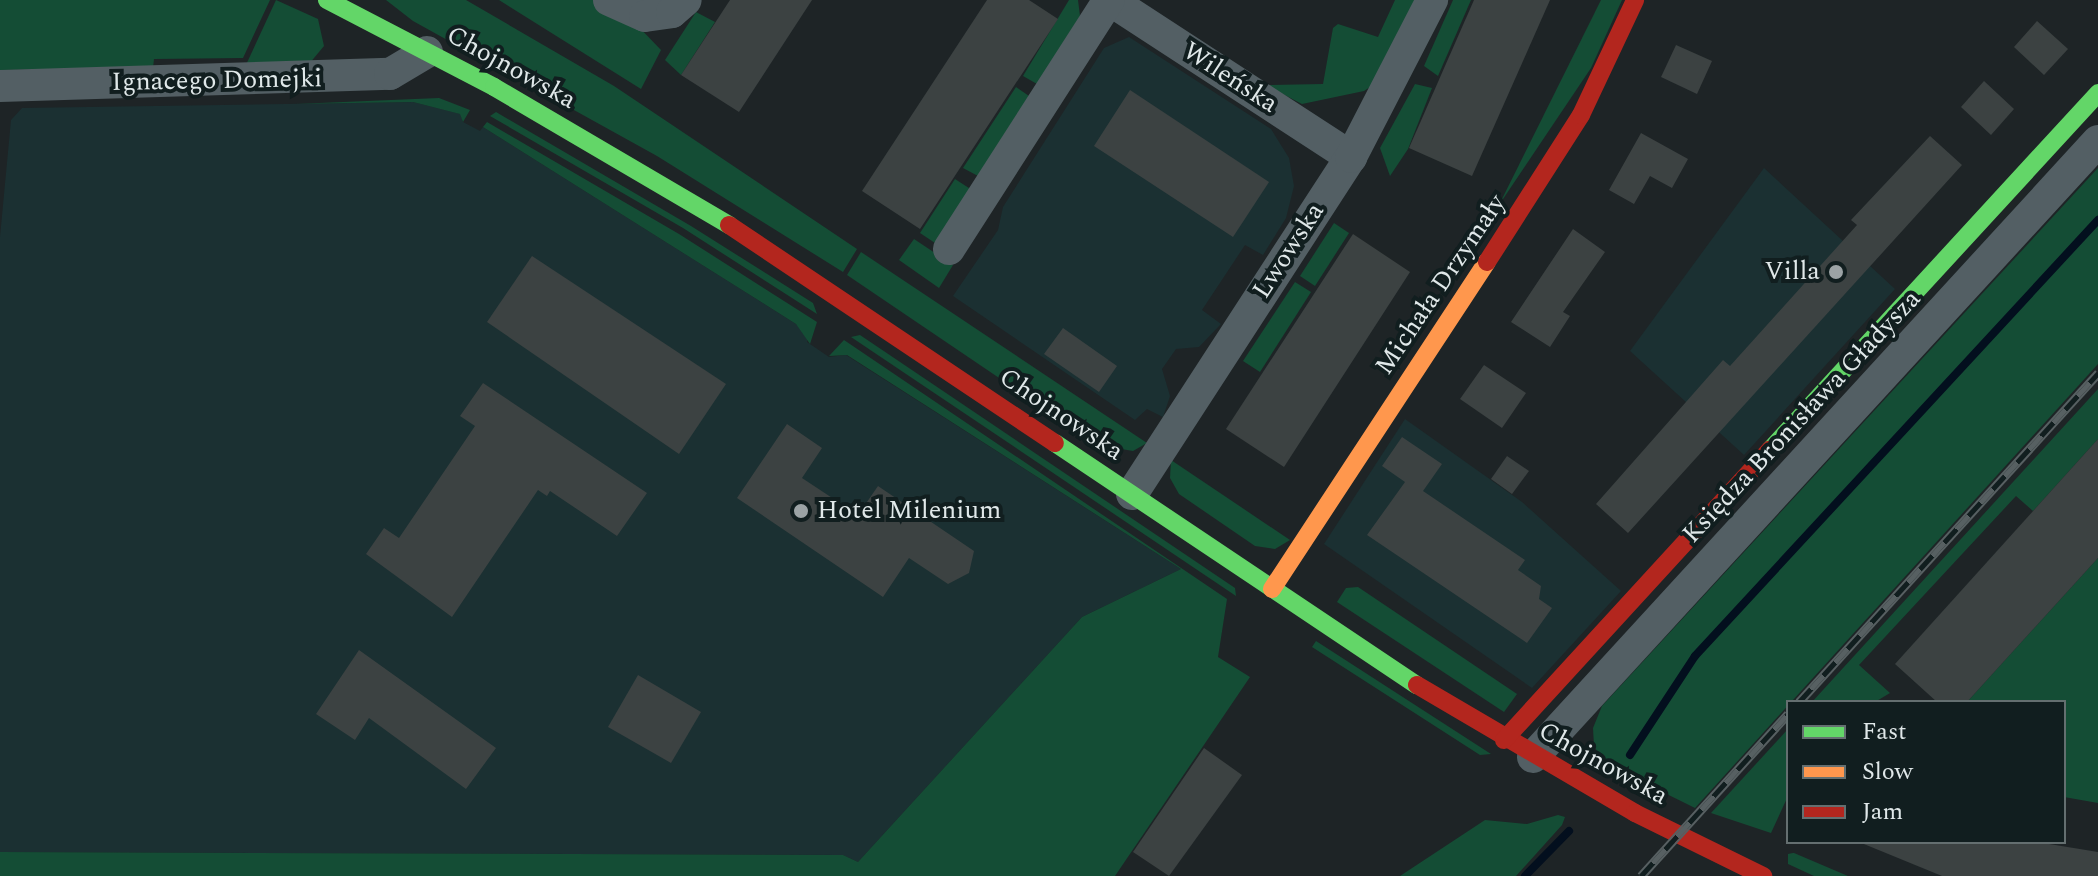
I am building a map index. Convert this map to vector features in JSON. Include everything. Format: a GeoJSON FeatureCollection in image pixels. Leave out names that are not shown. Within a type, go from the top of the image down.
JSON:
{"type":"FeatureCollection","features":[{"type":"Feature","properties":{"kind":"main road","name":"Michała Drzymały"},"geometry":{"type":"LineString","coordinates":[[1272,589],[1548,169],[1581,115],[1635,0]]}},
{"type":"Feature","properties":{"kind":"main road","name":"Chojnowska"},"geometry":{"type":"LineString","coordinates":[[340,3],[732,227],[1272,589],[1504,740],[1763,876]]}},
{"type":"Feature","properties":{"kind":"main road","name":"Księdza Bronisława Gładysza"},"geometry":{"type":"LineString","coordinates":[[1504,740],[2098,93]]}},
{"type":"Feature","properties":{"kind":"street"},"geometry":{"type":"LineString","coordinates":[[609,0],[645,16],[672,12],[686,0]]}},
{"type":"Feature","properties":{"kind":"street"},"geometry":{"type":"LineString","coordinates":[[949,249],[1109,0]]}},
{"type":"Feature","properties":{"kind":"street","name":"Wileńska"},"geometry":{"type":"LineString","coordinates":[[1109,0],[1351,157]]}},
{"type":"Feature","properties":{"kind":"street","name":"Lwowska"},"geometry":{"type":"LineString","coordinates":[[1132,494],[1351,157],[1432,0]]}},
{"type":"Feature","properties":{"kind":"street","name":"Ignacego Domejki"},"geometry":{"type":"LineString","coordinates":[[0,86],[349,77],[400,72],[427,52]]}},
{"type":"Feature","properties":{"kind":"street","name":"Księdza Bronisława Gładysza"},"geometry":{"type":"LineString","coordinates":[[1533,757],[2098,141]]}},
{"type":"Feature","properties":{"kind":"shaded area"},"geometry":{"type":"Polygon","coordinates":[[[1129,37],[1271,129],[1289,158],[1294,186],[1286,218],[1263,255],[1245,245],[1202,310],[1221,324],[1199,347],[1176,349],[1162,369],[1170,396],[1163,417],[1147,409],[1135,420],[953,296],[998,230],[1003,207],[1104,48],[1129,37]]]}},
{"type":"Feature","properties":{"kind":"shaded area"},"geometry":{"type":"Polygon","coordinates":[[[413,102],[461,114],[463,122],[480,131],[483,127],[796,324],[808,335],[807,342],[829,357],[846,355],[1181,569],[1082,617],[858,862],[843,855],[0,852],[0,237],[11,120],[22,108],[413,102]]]}},
{"type":"Feature","properties":{"kind":"shaded area"},"geometry":{"type":"Polygon","coordinates":[[[1764,168],[1895,289],[1744,455],[1630,351],[1764,168]]]}},
{"type":"Feature","properties":{"kind":"shaded area"},"geometry":{"type":"Polygon","coordinates":[[[1405,419],[1522,502],[1621,591],[1532,688],[1324,544],[1405,419]]]}},
{"type":"Feature","properties":{"kind":"green space"},"geometry":{"type":"Polygon","coordinates":[[[0,0],[270,0],[243,58],[154,59],[153,68],[0,70],[0,0]]]}},
{"type":"Feature","properties":{"kind":"green space"},"geometry":{"type":"Polygon","coordinates":[[[276,0],[318,19],[324,46],[309,64],[245,67],[276,0]]]}},
{"type":"Feature","properties":{"kind":"green space"},"geometry":{"type":"Polygon","coordinates":[[[386,0],[466,0],[614,86],[857,249],[843,272],[657,156],[413,21],[386,0]]]}},
{"type":"Feature","properties":{"kind":"green space"},"geometry":{"type":"Polygon","coordinates":[[[499,0],[597,0],[635,23],[661,50],[641,89],[499,0]]]}},
{"type":"Feature","properties":{"kind":"green space"},"geometry":{"type":"Polygon","coordinates":[[[1069,0],[1078,0],[1080,16],[1037,84],[1023,76],[1069,0]]]}},
{"type":"Feature","properties":{"kind":"green space"},"geometry":{"type":"Polygon","coordinates":[[[1395,0],[1420,0],[1373,85],[1364,91],[1302,104],[1265,85],[1323,84],[1333,28],[1338,24],[1378,37],[1395,0]]]}},
{"type":"Feature","properties":{"kind":"green space"},"geometry":{"type":"Polygon","coordinates":[[[1453,0],[1471,0],[1438,76],[1424,66],[1453,0]]]}},
{"type":"Feature","properties":{"kind":"green space"},"geometry":{"type":"Polygon","coordinates":[[[1601,0],[1622,0],[1591,68],[1499,205],[1601,0]]]}},
{"type":"Feature","properties":{"kind":"green space"},"geometry":{"type":"Polygon","coordinates":[[[696,12],[715,22],[681,75],[665,60],[696,12]]]}},
{"type":"Feature","properties":{"kind":"green space"},"geometry":{"type":"Polygon","coordinates":[[[1415,84],[1432,88],[1408,149],[1390,176],[1380,148],[1415,84]]]}},
{"type":"Feature","properties":{"kind":"green space"},"geometry":{"type":"Polygon","coordinates":[[[1016,87],[1029,96],[978,176],[963,168],[1016,87]]]}},
{"type":"Feature","properties":{"kind":"green space"},"geometry":{"type":"Polygon","coordinates":[[[439,98],[470,110],[463,122],[460,114],[413,102],[295,104],[439,98]]]}},
{"type":"Feature","properties":{"kind":"green space"},"geometry":{"type":"Polygon","coordinates":[[[496,112],[691,226],[813,303],[817,314],[683,228],[490,116],[496,112]]]}},
{"type":"Feature","properties":{"kind":"green space"},"geometry":{"type":"Polygon","coordinates":[[[487,122],[679,234],[817,322],[810,344],[796,324],[483,127],[487,122]]]}},
{"type":"Feature","properties":{"kind":"green space"},"geometry":{"type":"Polygon","coordinates":[[[2098,168],[2098,364],[1793,700],[1786,700],[1786,708],[1695,808],[1604,763],[1594,746],[1593,728],[1602,706],[2098,168]]]}},
{"type":"Feature","properties":{"kind":"green space"},"geometry":{"type":"Polygon","coordinates":[[[955,179],[972,190],[935,243],[920,233],[955,179]]]}},
{"type":"Feature","properties":{"kind":"green space"},"geometry":{"type":"Polygon","coordinates":[[[1334,223],[1349,233],[1315,286],[1300,276],[1334,223]]]}},
{"type":"Feature","properties":{"kind":"green space"},"geometry":{"type":"Polygon","coordinates":[[[914,239],[953,265],[939,288],[899,260],[914,239]]]}},
{"type":"Feature","properties":{"kind":"green space"},"geometry":{"type":"Polygon","coordinates":[[[861,252],[1147,443],[1133,451],[1098,445],[847,275],[861,252]]]}},
{"type":"Feature","properties":{"kind":"green space"},"geometry":{"type":"Polygon","coordinates":[[[1295,282],[1311,292],[1260,372],[1243,361],[1295,282]]]}},
{"type":"Feature","properties":{"kind":"green space"},"geometry":{"type":"Polygon","coordinates":[[[860,335],[1235,588],[1236,596],[851,337],[860,335]]]}},
{"type":"Feature","properties":{"kind":"green space"},"geometry":{"type":"Polygon","coordinates":[[[844,340],[1227,599],[1218,657],[1250,677],[1115,876],[0,876],[0,852],[843,855],[858,862],[1082,617],[1181,569],[847,355],[829,356],[844,340]]]}},
{"type":"Feature","properties":{"kind":"green space"},"geometry":{"type":"Polygon","coordinates":[[[2098,389],[2098,439],[2033,511],[2016,496],[1859,665],[1890,693],[1878,700],[1814,700],[2098,389]]]}},
{"type":"Feature","properties":{"kind":"green space"},"geometry":{"type":"Polygon","coordinates":[[[1171,460],[1290,540],[1275,549],[1255,546],[1179,494],[1170,478],[1171,460]]]}},
{"type":"Feature","properties":{"kind":"green space"},"geometry":{"type":"Polygon","coordinates":[[[2098,558],[2098,803],[2066,797],[2066,700],[1969,700],[2098,558]]]}},
{"type":"Feature","properties":{"kind":"green space"},"geometry":{"type":"Polygon","coordinates":[[[1358,587],[1517,694],[1504,712],[1337,602],[1346,588],[1358,587]]]}},
{"type":"Feature","properties":{"kind":"green space"},"geometry":{"type":"Polygon","coordinates":[[[1316,641],[1491,754],[1480,755],[1312,647],[1316,641]]]}},
{"type":"Feature","properties":{"kind":"green space"},"geometry":{"type":"Polygon","coordinates":[[[1786,731],[1786,800],[1771,833],[1711,813],[1786,731]]]}},
{"type":"Feature","properties":{"kind":"green space"},"geometry":{"type":"Polygon","coordinates":[[[1558,815],[1565,817],[1562,825],[1516,876],[1400,876],[1485,820],[1527,824],[1558,815]]]}},
{"type":"Feature","properties":{"kind":"green space"},"geometry":{"type":"Polygon","coordinates":[[[1793,853],[1848,876],[1814,876],[1788,864],[1788,854],[1793,853]]]}},
{"type":"Feature","properties":{"kind":"building"},"geometry":{"type":"Polygon","coordinates":[[[730,0],[812,0],[739,112],[681,75],[730,0]]]}},
{"type":"Feature","properties":{"kind":"building"},"geometry":{"type":"Polygon","coordinates":[[[987,0],[1029,0],[1058,19],[920,229],[862,191],[987,0]]]}},
{"type":"Feature","properties":{"kind":"building"},"geometry":{"type":"Polygon","coordinates":[[[1474,0],[1550,0],[1472,176],[1409,148],[1474,0]]]}},
{"type":"Feature","properties":{"kind":"building"},"geometry":{"type":"Polygon","coordinates":[[[2037,21],[2068,49],[2044,75],[2014,47],[2037,21]]]}},
{"type":"Feature","properties":{"kind":"building"},"geometry":{"type":"Polygon","coordinates":[[[1676,45],[1712,61],[1697,94],[1661,77],[1676,45]]]}},
{"type":"Feature","properties":{"kind":"building"},"geometry":{"type":"Polygon","coordinates":[[[1984,81],[2014,109],[1991,135],[1961,107],[1984,81]]]}},
{"type":"Feature","properties":{"kind":"building"},"geometry":{"type":"Polygon","coordinates":[[[1130,90],[1269,182],[1233,237],[1094,146],[1130,90]]]}},
{"type":"Feature","properties":{"kind":"building"},"geometry":{"type":"Polygon","coordinates":[[[1641,133],[1688,159],[1672,188],[1650,176],[1634,204],[1609,190],[1641,133]]]}},
{"type":"Feature","properties":{"kind":"building"},"geometry":{"type":"Polygon","coordinates":[[[1930,136],[1962,165],[1628,533],[1596,504],[1723,360],[1730,366],[1857,225],[1851,220],[1930,136]]]}},
{"type":"Feature","properties":{"kind":"building"},"geometry":{"type":"Polygon","coordinates":[[[1573,229],[1605,252],[1563,312],[1570,316],[1550,347],[1511,322],[1573,229]]]}},
{"type":"Feature","properties":{"kind":"building"},"geometry":{"type":"Polygon","coordinates":[[[1353,234],[1410,272],[1284,467],[1226,429],[1353,234]]]}},
{"type":"Feature","properties":{"kind":"building"},"geometry":{"type":"Polygon","coordinates":[[[532,256],[726,384],[679,454],[487,322],[532,256]]]}},
{"type":"Feature","properties":{"kind":"building"},"geometry":{"type":"Polygon","coordinates":[[[1063,328],[1117,366],[1099,392],[1044,354],[1063,328]]]}},
{"type":"Feature","properties":{"kind":"building"},"geometry":{"type":"Polygon","coordinates":[[[1484,365],[1526,393],[1502,428],[1460,399],[1484,365]]]}},
{"type":"Feature","properties":{"kind":"building"},"geometry":{"type":"Polygon","coordinates":[[[483,383],[647,493],[617,536],[550,491],[547,496],[538,490],[452,617],[366,554],[384,528],[399,538],[475,426],[460,416],[483,383]]]}},
{"type":"Feature","properties":{"kind":"building","name":"Hotel Milenium"},"geometry":{"type":"Polygon","coordinates":[[[787,424],[822,448],[802,478],[858,515],[878,486],[974,551],[969,573],[948,584],[909,558],[883,597],[737,498],[787,424]]]}},
{"type":"Feature","properties":{"kind":"building"},"geometry":{"type":"Polygon","coordinates":[[[1402,437],[1442,464],[1423,491],[1525,560],[1518,570],[1541,586],[1539,599],[1552,608],[1527,643],[1367,535],[1405,482],[1382,466],[1402,437]]]}},
{"type":"Feature","properties":{"kind":"building"},"geometry":{"type":"Polygon","coordinates":[[[2098,439],[2098,558],[1969,700],[1935,700],[1895,664],[2098,439]]]}},
{"type":"Feature","properties":{"kind":"building"},"geometry":{"type":"Polygon","coordinates":[[[1507,456],[1529,471],[1512,494],[1491,479],[1507,456]]]}},
{"type":"Feature","properties":{"kind":"building"},"geometry":{"type":"Polygon","coordinates":[[[359,650],[496,748],[466,789],[369,718],[355,740],[316,714],[359,650]]]}},
{"type":"Feature","properties":{"kind":"building"},"geometry":{"type":"Polygon","coordinates":[[[638,675],[701,712],[671,763],[608,727],[638,675]]]}},
{"type":"Feature","properties":{"kind":"building"},"geometry":{"type":"Polygon","coordinates":[[[1204,748],[1242,775],[1169,876],[1133,852],[1204,748]]]}},
{"type":"Feature","properties":{"kind":"building"},"geometry":{"type":"Polygon","coordinates":[[[1864,844],[2049,844],[2098,852],[2098,876],[1942,876],[1864,844]]]}},
{"type":"Feature","properties":{"kind":"waterway"},"geometry":{"type":"LineString","coordinates":[[1630,755],[1695,656],[2098,220]]}},
{"type":"Feature","properties":{"kind":"waterway"},"geometry":{"type":"LineString","coordinates":[[1525,876],[1569,831]]}},
{"type":"Feature","properties":{"kind":"railway"},"geometry":{"type":"LineString","coordinates":[[1801,700],[2098,373]]}},
{"type":"Feature","properties":{"kind":"railway"},"geometry":{"type":"LineString","coordinates":[[1641,876],[1786,716]]}},
{"type":"Feature","properties":{"kind":"traffic: fast"},"geometry":{"type":"LineString","coordinates":[[327,0],[494,87],[729,225]]}},
{"type":"Feature","properties":{"kind":"traffic: fast"},"geometry":{"type":"LineString","coordinates":[[1770,450],[2098,93]]}},
{"type":"Feature","properties":{"kind":"traffic: fast"},"geometry":{"type":"LineString","coordinates":[[1055,443],[1417,685]]}},
{"type":"Feature","properties":{"kind":"traffic: slow"},"geometry":{"type":"LineString","coordinates":[[1272,589],[1487,262]]}},
{"type":"Feature","properties":{"kind":"traffic: jam"},"geometry":{"type":"LineString","coordinates":[[1487,262],[1581,115],[1635,0]]}},
{"type":"Feature","properties":{"kind":"traffic: jam"},"geometry":{"type":"LineString","coordinates":[[729,225],[1055,443]]}},
{"type":"Feature","properties":{"kind":"traffic: jam"},"geometry":{"type":"LineString","coordinates":[[1504,740],[1770,450]]}},
{"type":"Feature","properties":{"kind":"traffic: jam"},"geometry":{"type":"LineString","coordinates":[[1417,685],[1635,813],[1763,876]]}},
{"type":"Feature","properties":{"kind":"place","name":"Villa"},"geometry":{"type":"Point","coordinates":[1836,272]}},
{"type":"Feature","properties":{"kind":"place","name":"Hotel Milenium"},"geometry":{"type":"Point","coordinates":[801,511]}}]}
